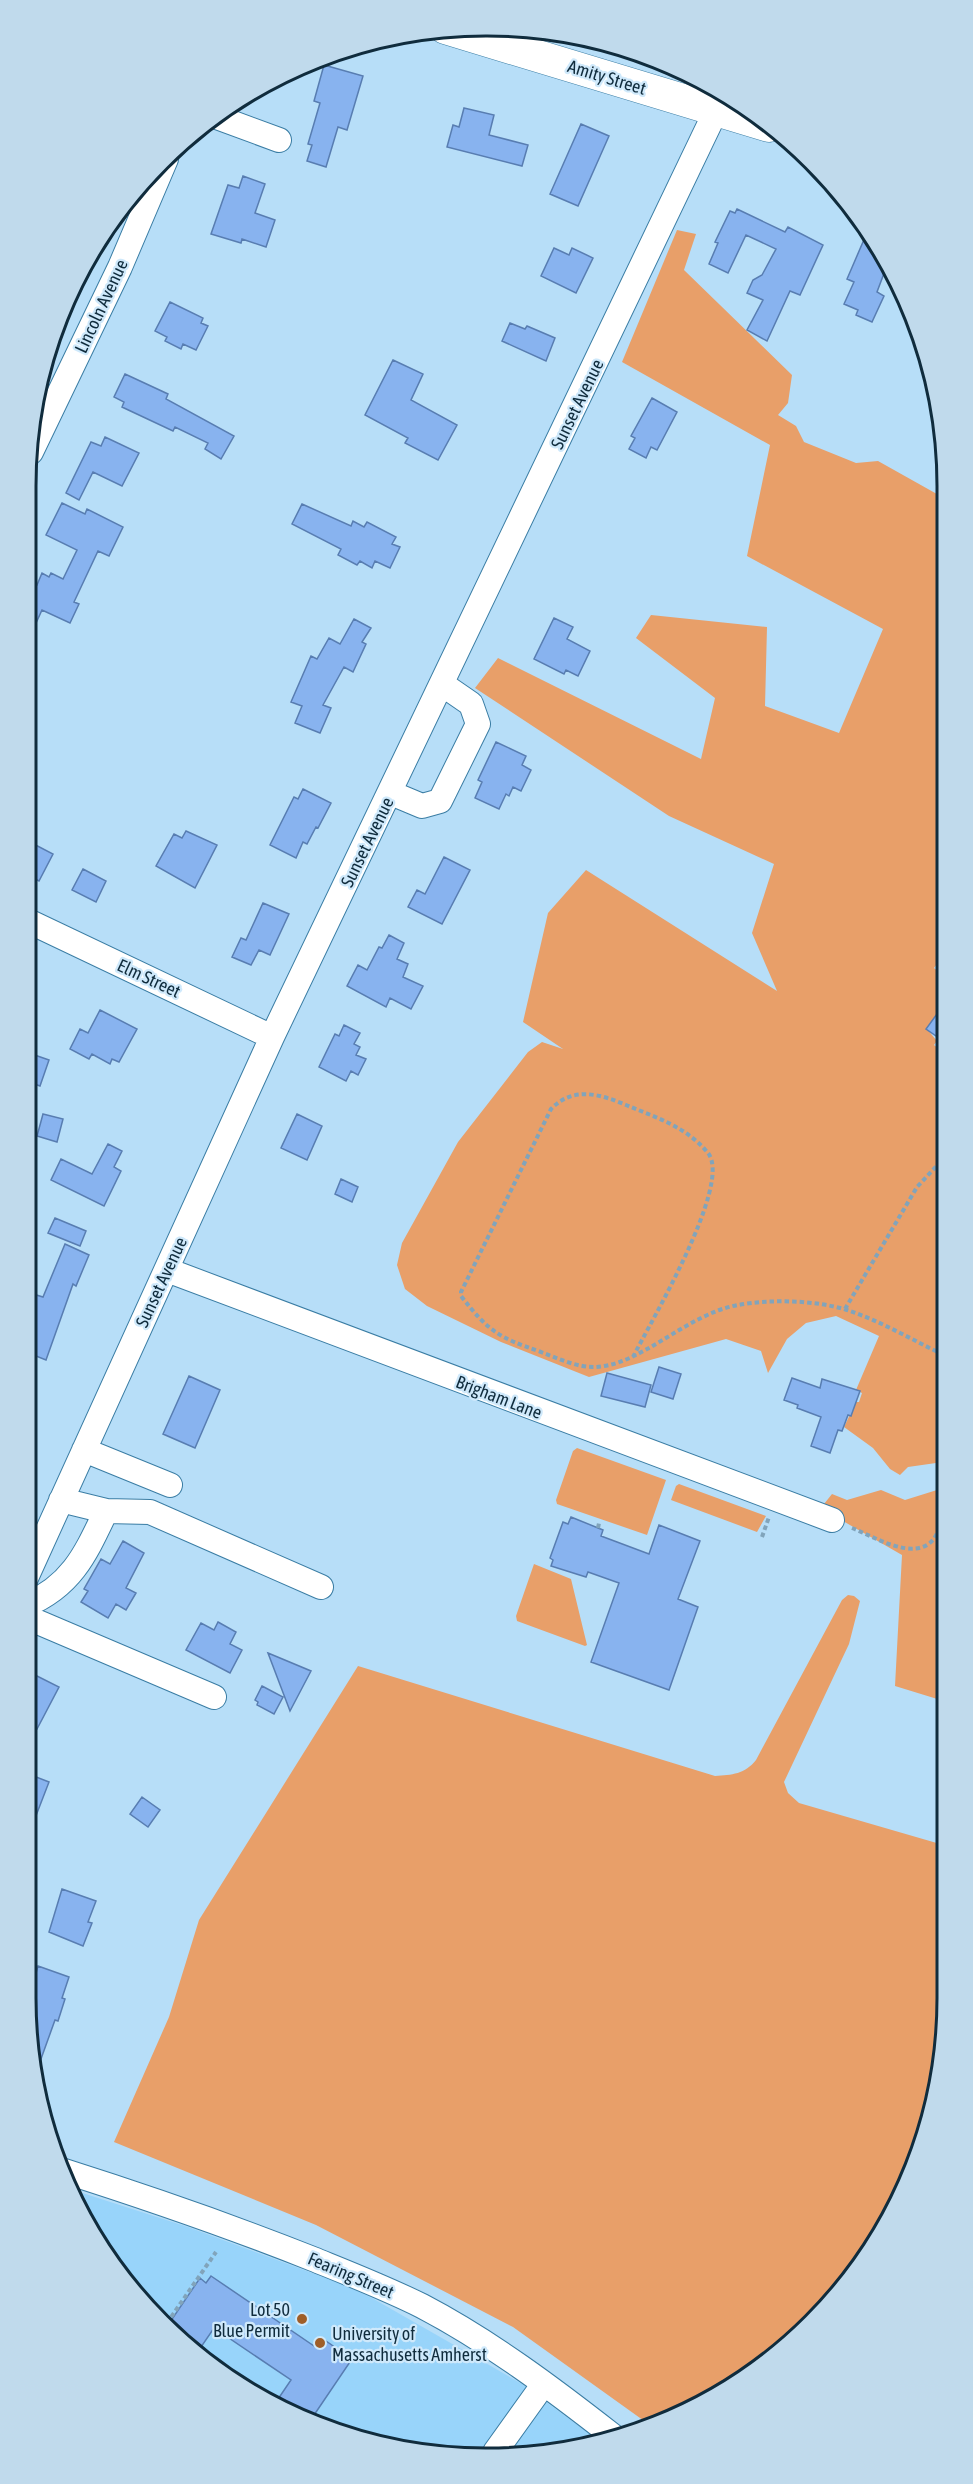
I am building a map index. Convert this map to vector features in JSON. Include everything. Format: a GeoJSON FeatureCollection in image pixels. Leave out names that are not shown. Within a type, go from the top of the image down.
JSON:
{"type":"FeatureCollection","features":[{"type":"Feature","properties":{"kind":"main road","name":"Amity Street"},"geometry":{"type":"LineString","coordinates":[[476,36],[720,102]]}},
{"type":"Feature","properties":{"kind":"street","name":"Sunset Avenue"},"geometry":{"type":"LineString","coordinates":[[36,1556],[272,1037],[391,793],[720,102]]}},
{"type":"Feature","properties":{"kind":"street"},"geometry":{"type":"LineString","coordinates":[[225,120],[279,140]]}},
{"type":"Feature","properties":{"kind":"street","name":"Lincoln Avenue"},"geometry":{"type":"LineString","coordinates":[[39,435],[120,267],[156,181]]}},
{"type":"Feature","properties":{"kind":"street"},"geometry":{"type":"LineString","coordinates":[[391,793],[422,806],[440,801],[478,724],[471,704],[442,684]]}},
{"type":"Feature","properties":{"kind":"street","name":"Elm Street"},"geometry":{"type":"LineString","coordinates":[[36,925],[272,1037]]}},
{"type":"Feature","properties":{"kind":"street","name":"Brigham Lane"},"geometry":{"type":"LineString","coordinates":[[167,1270],[832,1520]]}},
{"type":"Feature","properties":{"kind":"street"},"geometry":{"type":"LineString","coordinates":[[84,1450],[170,1485]]}},
{"type":"Feature","properties":{"kind":"street"},"geometry":{"type":"LineString","coordinates":[[61,1500],[106,1511],[150,1512],[321,1587]]}},
{"type":"Feature","properties":{"kind":"street"},"geometry":{"type":"LineString","coordinates":[[36,1601],[47,1596],[82,1561],[106,1511]]}},
{"type":"Feature","properties":{"kind":"street"},"geometry":{"type":"LineString","coordinates":[[36,1621],[214,1697]]}},
{"type":"Feature","properties":{"kind":"street","name":"Fearing Street"},"geometry":{"type":"LineString","coordinates":[[72,2174],[244,2233],[382,2287],[452,2323],[607,2432]]}},
{"type":"Feature","properties":{"kind":"street"},"geometry":{"type":"LineString","coordinates":[[498,2448],[543,2385]]}},
{"type":"Feature","properties":{"kind":"path"},"geometry":{"type":"LineString","coordinates":[[633,1357],[700,1226],[708,1201],[713,1165],[709,1154],[675,1124],[612,1099],[592,1094],[572,1095],[559,1101],[551,1109],[461,1296],[483,1324],[496,1334],[564,1361],[591,1367],[611,1366],[633,1357],[713,1311],[739,1305],[782,1302],[845,1309],[937,1352]]}},
{"type":"Feature","properties":{"kind":"path"},"geometry":{"type":"LineString","coordinates":[[845,1309],[916,1187],[937,1165]]}},
{"type":"Feature","properties":{"kind":"path"},"geometry":{"type":"LineString","coordinates":[[762,1537],[770,1515]]}},
{"type":"Feature","properties":{"kind":"path"},"geometry":{"type":"LineString","coordinates":[[832,1520],[902,1548],[911,1549],[925,1546],[933,1539],[937,1530]]}},
{"type":"Feature","properties":{"kind":"path"},"geometry":{"type":"LineString","coordinates":[[170,2318],[216,2252]]}},
{"type":"Feature","properties":{"kind":"shaded area"},"geometry":{"type":"Polygon","coordinates":[[[677,230],[696,234],[684,270],[792,375],[788,403],[778,415],[796,426],[804,442],[856,463],[878,461],[937,494],[937,964],[934,968],[937,970],[937,1015],[927,1029],[937,1041],[934,1045],[937,1047],[937,1464],[908,1467],[900,1475],[890,1469],[873,1448],[844,1427],[856,1402],[859,1402],[862,1393],[856,1390],[879,1336],[836,1316],[806,1323],[787,1339],[768,1373],[761,1351],[726,1339],[589,1377],[501,1342],[427,1306],[405,1289],[397,1265],[402,1243],[458,1142],[528,1052],[542,1042],[563,1049],[523,1022],[548,913],[586,870],[777,991],[752,933],[774,864],[669,816],[475,688],[498,658],[701,759],[715,698],[636,638],[651,615],[767,627],[765,706],[839,733],[883,629],[747,556],[770,445],[622,362],[677,230]]]}},
{"type":"Feature","properties":{"kind":"shaded area"},"geometry":{"type":"Polygon","coordinates":[[[577,1448],[666,1480],[647,1535],[557,1504],[556,1500],[573,1451],[577,1448]]]}},
{"type":"Feature","properties":{"kind":"shaded area"},"geometry":{"type":"Polygon","coordinates":[[[679,1484],[766,1516],[757,1532],[671,1500],[679,1484]]]}},
{"type":"Feature","properties":{"kind":"shaded area"},"geometry":{"type":"Polygon","coordinates":[[[881,1490],[905,1500],[937,1490],[937,1699],[895,1686],[902,1555],[836,1517],[836,1509],[824,1504],[832,1494],[847,1500],[881,1490]]]}},
{"type":"Feature","properties":{"kind":"shaded area"},"geometry":{"type":"Polygon","coordinates":[[[534,1564],[571,1579],[587,1645],[517,1621],[516,1616],[534,1564]]]}},
{"type":"Feature","properties":{"kind":"shaded area"},"geometry":{"type":"Polygon","coordinates":[[[848,1595],[860,1601],[849,1644],[784,1782],[788,1793],[799,1803],[937,1843],[937,1998],[933,2056],[922,2114],[913,2142],[891,2197],[877,2223],[844,2272],[825,2295],[784,2336],[761,2355],[712,2388],[686,2402],[643,2420],[513,2327],[316,2225],[114,2142],[169,2017],[199,1920],[358,1666],[715,1776],[727,1775],[743,1771],[756,1760],[842,1600],[848,1595]]]}},
{"type":"Feature","properties":{"kind":"shaded area","name":"University of Massachusetts Amherst"},"geometry":{"type":"Polygon","coordinates":[[[80,2192],[188,2227],[342,2284],[372,2298],[522,2384],[591,2435],[516,2447],[457,2447],[370,2433],[314,2414],[261,2388],[212,2355],[189,2336],[148,2295],[129,2272],[96,2223],[80,2192]]]}},
{"type":"Feature","properties":{"kind":"building"},"geometry":{"type":"Polygon","coordinates":[[[324,67],[363,76],[347,130],[338,127],[326,167],[307,161],[312,145],[308,144],[320,103],[314,101],[324,67]]]}},
{"type":"Feature","properties":{"kind":"building"},"geometry":{"type":"Polygon","coordinates":[[[464,108],[494,115],[489,135],[528,145],[522,166],[447,147],[453,125],[459,127],[464,108]]]}},
{"type":"Feature","properties":{"kind":"building"},"geometry":{"type":"Polygon","coordinates":[[[581,124],[609,136],[578,206],[550,194],[581,124]]]}},
{"type":"Feature","properties":{"kind":"building"},"geometry":{"type":"Polygon","coordinates":[[[243,176],[265,184],[255,213],[275,220],[266,247],[242,239],[241,243],[211,234],[228,185],[239,188],[243,176]]]}},
{"type":"Feature","properties":{"kind":"building"},"geometry":{"type":"Polygon","coordinates":[[[737,209],[785,232],[788,227],[823,245],[800,295],[790,291],[767,341],[747,330],[763,300],[747,293],[753,280],[762,275],[776,249],[746,235],[728,273],[709,264],[718,243],[715,242],[730,211],[735,213],[737,209]]]}},
{"type":"Feature","properties":{"kind":"building"},"geometry":{"type":"Polygon","coordinates":[[[864,240],[884,274],[877,292],[884,296],[872,322],[856,315],[858,310],[844,304],[854,282],[847,279],[864,240]]]}},
{"type":"Feature","properties":{"kind":"building"},"geometry":{"type":"Polygon","coordinates":[[[554,248],[569,255],[572,248],[593,258],[576,293],[541,276],[554,248]]]}},
{"type":"Feature","properties":{"kind":"building"},"geometry":{"type":"Polygon","coordinates":[[[170,302],[203,318],[201,323],[208,326],[196,350],[183,344],[181,349],[165,341],[167,337],[155,331],[170,302]]]}},
{"type":"Feature","properties":{"kind":"building"},"geometry":{"type":"Polygon","coordinates":[[[510,323],[525,329],[527,326],[555,338],[546,361],[502,341],[510,323]]]}},
{"type":"Feature","properties":{"kind":"building"},"geometry":{"type":"Polygon","coordinates":[[[393,360],[423,374],[411,400],[457,425],[438,460],[405,443],[408,438],[365,415],[393,360]]]}},
{"type":"Feature","properties":{"kind":"building"},"geometry":{"type":"Polygon","coordinates":[[[125,374],[168,394],[166,399],[234,436],[221,459],[205,449],[208,443],[175,427],[173,431],[122,407],[124,402],[114,397],[125,374]]]}},
{"type":"Feature","properties":{"kind":"building"},"geometry":{"type":"Polygon","coordinates":[[[652,398],[677,412],[657,450],[651,447],[646,458],[629,449],[635,438],[631,436],[652,398]]]}},
{"type":"Feature","properties":{"kind":"building"},"geometry":{"type":"Polygon","coordinates":[[[105,437],[139,453],[122,486],[93,472],[79,500],[66,493],[91,442],[101,446],[105,437]]]}},
{"type":"Feature","properties":{"kind":"building"},"geometry":{"type":"Polygon","coordinates":[[[62,503],[85,514],[87,509],[123,527],[109,556],[98,551],[74,602],[79,604],[70,623],[42,610],[36,623],[36,585],[42,573],[49,577],[51,573],[63,579],[77,550],[46,535],[62,503]]]}},
{"type":"Feature","properties":{"kind":"building"},"geometry":{"type":"Polygon","coordinates":[[[302,504],[351,526],[353,521],[364,527],[367,522],[396,537],[392,544],[400,547],[390,568],[375,561],[372,568],[360,561],[357,565],[338,555],[341,549],[292,524],[302,504]]]}},
{"type":"Feature","properties":{"kind":"building"},"geometry":{"type":"Polygon","coordinates":[[[554,618],[573,627],[567,639],[590,651],[578,676],[566,670],[564,674],[534,659],[554,618]]]}},
{"type":"Feature","properties":{"kind":"building"},"geometry":{"type":"Polygon","coordinates":[[[354,619],[371,628],[362,642],[366,644],[353,672],[344,667],[323,705],[331,708],[320,733],[295,723],[302,706],[291,702],[311,656],[317,659],[329,638],[340,644],[354,619]]]}},
{"type":"Feature","properties":{"kind":"building"},"geometry":{"type":"Polygon","coordinates":[[[496,742],[526,756],[522,765],[531,770],[521,791],[513,787],[509,796],[506,794],[499,809],[475,798],[482,782],[478,780],[496,742]]]}},
{"type":"Feature","properties":{"kind":"building"},"geometry":{"type":"Polygon","coordinates":[[[303,789],[331,803],[307,844],[303,842],[296,858],[270,845],[294,797],[298,799],[303,789]]]}},
{"type":"Feature","properties":{"kind":"building"},"geometry":{"type":"Polygon","coordinates":[[[186,831],[217,845],[195,888],[156,866],[174,834],[182,838],[186,831]]]}},
{"type":"Feature","properties":{"kind":"building"},"geometry":{"type":"Polygon","coordinates":[[[36,845],[53,854],[39,881],[36,879],[36,845]]]}},
{"type":"Feature","properties":{"kind":"building"},"geometry":{"type":"Polygon","coordinates":[[[444,857],[470,870],[442,924],[408,907],[417,890],[425,894],[444,857]]]}},
{"type":"Feature","properties":{"kind":"building"},"geometry":{"type":"Polygon","coordinates":[[[83,869],[106,881],[96,902],[72,890],[83,869]]]}},
{"type":"Feature","properties":{"kind":"building"},"geometry":{"type":"Polygon","coordinates":[[[263,903],[289,914],[270,955],[259,950],[251,965],[232,957],[241,938],[246,940],[263,903]]]}},
{"type":"Feature","properties":{"kind":"building"},"geometry":{"type":"Polygon","coordinates":[[[389,935],[404,943],[397,959],[408,964],[403,977],[423,986],[411,1009],[390,998],[386,1007],[347,986],[358,965],[367,970],[379,947],[382,948],[389,935]]]}},
{"type":"Feature","properties":{"kind":"building"},"geometry":{"type":"Polygon","coordinates":[[[100,1010],[137,1029],[119,1062],[112,1059],[110,1064],[92,1054],[89,1059],[70,1049],[80,1029],[88,1033],[100,1010]]]}},
{"type":"Feature","properties":{"kind":"building"},"geometry":{"type":"Polygon","coordinates":[[[937,1014],[937,1037],[926,1029],[937,1014]]]}},
{"type":"Feature","properties":{"kind":"building"},"geometry":{"type":"Polygon","coordinates":[[[344,1025],[360,1033],[354,1044],[360,1047],[356,1055],[366,1059],[358,1075],[351,1071],[346,1081],[319,1067],[335,1034],[339,1036],[344,1025]]]}},
{"type":"Feature","properties":{"kind":"building"},"geometry":{"type":"Polygon","coordinates":[[[36,1055],[49,1060],[40,1086],[36,1085],[36,1055]]]}},
{"type":"Feature","properties":{"kind":"building"},"geometry":{"type":"Polygon","coordinates":[[[43,1114],[63,1119],[57,1142],[37,1136],[43,1114]]]}},
{"type":"Feature","properties":{"kind":"building"},"geometry":{"type":"Polygon","coordinates":[[[297,1114],[322,1126],[307,1160],[281,1148],[297,1114]]]}},
{"type":"Feature","properties":{"kind":"building"},"geometry":{"type":"Polygon","coordinates":[[[108,1144],[122,1151],[114,1167],[121,1171],[104,1206],[51,1180],[61,1159],[92,1174],[108,1144]]]}},
{"type":"Feature","properties":{"kind":"building"},"geometry":{"type":"Polygon","coordinates":[[[341,1179],[358,1187],[352,1202],[335,1194],[341,1179]]]}},
{"type":"Feature","properties":{"kind":"building"},"geometry":{"type":"Polygon","coordinates":[[[55,1218],[86,1231],[80,1246],[48,1233],[55,1218]]]}},
{"type":"Feature","properties":{"kind":"building"},"geometry":{"type":"Polygon","coordinates":[[[65,1244],[89,1255],[76,1286],[73,1284],[46,1360],[36,1356],[36,1295],[43,1297],[65,1244]]]}},
{"type":"Feature","properties":{"kind":"building"},"geometry":{"type":"Polygon","coordinates":[[[659,1367],[681,1374],[673,1399],[651,1392],[659,1367]]]}},
{"type":"Feature","properties":{"kind":"building"},"geometry":{"type":"Polygon","coordinates":[[[607,1373],[651,1385],[645,1407],[601,1396],[607,1373]]]}},
{"type":"Feature","properties":{"kind":"building"},"geometry":{"type":"Polygon","coordinates":[[[189,1376],[220,1390],[195,1448],[163,1434],[189,1376]]]}},
{"type":"Feature","properties":{"kind":"building"},"geometry":{"type":"Polygon","coordinates":[[[792,1378],[820,1388],[822,1379],[860,1391],[851,1416],[848,1415],[842,1431],[838,1430],[830,1453],[811,1446],[821,1417],[797,1408],[798,1405],[784,1400],[792,1378]]]}},
{"type":"Feature","properties":{"kind":"building"},"geometry":{"type":"Polygon","coordinates":[[[571,1517],[603,1530],[601,1536],[649,1554],[659,1525],[700,1541],[678,1599],[698,1607],[669,1690],[591,1662],[619,1583],[588,1572],[586,1577],[551,1566],[553,1560],[550,1558],[563,1522],[568,1524],[571,1517]]]}},
{"type":"Feature","properties":{"kind":"building"},"geometry":{"type":"Polygon","coordinates":[[[123,1541],[144,1553],[126,1588],[136,1593],[126,1610],[116,1604],[108,1618],[81,1602],[88,1591],[84,1589],[101,1559],[110,1564],[123,1541]]]}},
{"type":"Feature","properties":{"kind":"building"},"geometry":{"type":"Polygon","coordinates":[[[218,1622],[236,1632],[230,1644],[242,1650],[230,1673],[186,1650],[201,1623],[214,1630],[218,1622]]]}},
{"type":"Feature","properties":{"kind":"building"},"geometry":{"type":"Polygon","coordinates":[[[268,1653],[311,1671],[290,1711],[268,1653]]]}},
{"type":"Feature","properties":{"kind":"building"},"geometry":{"type":"Polygon","coordinates":[[[36,1676],[59,1687],[36,1728],[36,1676]]]}},
{"type":"Feature","properties":{"kind":"building"},"geometry":{"type":"Polygon","coordinates":[[[262,1686],[283,1697],[274,1714],[257,1705],[258,1702],[255,1700],[262,1686]]]}},
{"type":"Feature","properties":{"kind":"building"},"geometry":{"type":"Polygon","coordinates":[[[36,1777],[49,1782],[36,1816],[36,1777]]]}},
{"type":"Feature","properties":{"kind":"building"},"geometry":{"type":"Polygon","coordinates":[[[142,1797],[160,1810],[148,1827],[130,1814],[142,1797]]]}},
{"type":"Feature","properties":{"kind":"building"},"geometry":{"type":"Polygon","coordinates":[[[62,1889],[96,1901],[88,1922],[92,1923],[83,1946],[49,1932],[62,1889]]]}},
{"type":"Feature","properties":{"kind":"building"},"geometry":{"type":"Polygon","coordinates":[[[38,1966],[69,1977],[58,2021],[55,2020],[41,2060],[37,2027],[36,1973],[38,1966]]]}},
{"type":"Feature","properties":{"kind":"building"},"geometry":{"type":"Polygon","coordinates":[[[211,2276],[317,2348],[323,2339],[352,2359],[315,2414],[279,2398],[291,2380],[214,2328],[202,2346],[172,2320],[200,2278],[206,2283],[211,2276]]]}},
{"type":"Feature","properties":{"kind":"place","name":"Lot 50 Blue Permit"},"geometry":{"type":"Point","coordinates":[302,2319]}},
{"type":"Feature","properties":{"kind":"place","name":"University of Massachusetts Amherst"},"geometry":{"type":"Point","coordinates":[320,2343]}}]}
